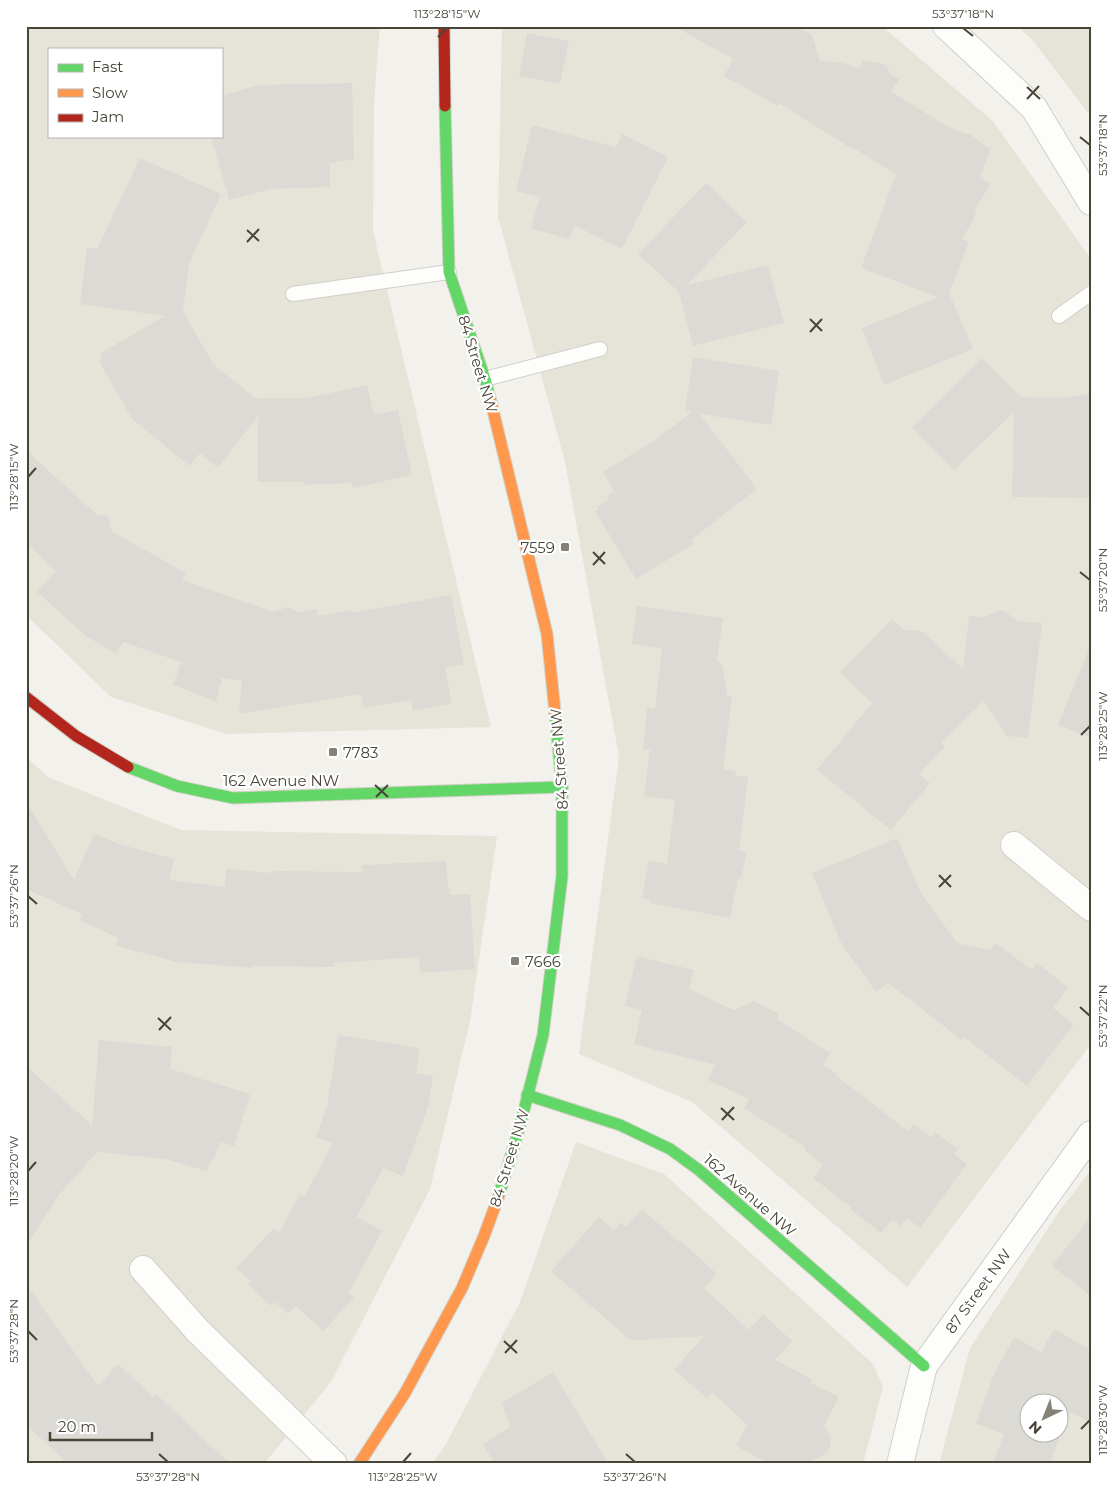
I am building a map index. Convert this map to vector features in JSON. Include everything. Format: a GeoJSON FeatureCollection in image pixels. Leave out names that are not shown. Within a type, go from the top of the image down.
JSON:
{"type":"FeatureCollection","features":[{"type":"Feature","properties":{"kind":"street","name":"84 Street NW"},"geometry":{"type":"LineString","coordinates":[[359,1464],[405,1393],[462,1288],[484,1236],[504,1180],[543,1035],[562,876],[562,787],[547,634],[485,379],[449,272],[444,26]]}},
{"type":"Feature","properties":{"kind":"street"},"geometry":{"type":"LineString","coordinates":[[946,26],[1034,108],[1091,202]]}},
{"type":"Feature","properties":{"kind":"street","name":"162 Avenue NW"},"geometry":{"type":"LineString","coordinates":[[26,696],[47,715],[90,746],[128,768],[170,785],[233,798],[562,787]]}},
{"type":"Feature","properties":{"kind":"street"},"geometry":{"type":"LineString","coordinates":[[1014,846],[1091,908]]}},
{"type":"Feature","properties":{"kind":"street","name":"162 Avenue NW"},"geometry":{"type":"LineString","coordinates":[[527,1095],[620,1124],[670,1149],[699,1170],[924,1366]]}},
{"type":"Feature","properties":{"kind":"street","name":"87 Street NW"},"geometry":{"type":"LineString","coordinates":[[900,1464],[924,1366],[1091,1134]]}},
{"type":"Feature","properties":{"kind":"street"},"geometry":{"type":"LineString","coordinates":[[143,1269],[197,1330],[334,1464]]}},
{"type":"Feature","properties":{"kind":"lane"},"geometry":{"type":"LineString","coordinates":[[293,294],[449,272]]}},
{"type":"Feature","properties":{"kind":"lane"},"geometry":{"type":"LineString","coordinates":[[1060,316],[1091,293]]}},
{"type":"Feature","properties":{"kind":"lane"},"geometry":{"type":"LineString","coordinates":[[485,379],[600,349]]}},
{"type":"Feature","properties":{"kind":"shaded area"},"geometry":{"type":"Polygon","coordinates":[[[26,26],[380,26],[374,102],[373,231],[491,727],[226,734],[111,697],[26,615],[26,26]]]}},
{"type":"Feature","properties":{"kind":"shaded area"},"geometry":{"type":"Polygon","coordinates":[[[502,26],[882,26],[993,121],[1091,259],[1091,1044],[907,1287],[692,1102],[579,1054],[619,757],[565,462],[498,217],[502,26]]]}},
{"type":"Feature","properties":{"kind":"shaded area"},"geometry":{"type":"Polygon","coordinates":[[[1016,26],[1091,26],[1091,117],[1031,38],[1016,26]]]}},
{"type":"Feature","properties":{"kind":"shaded area"},"geometry":{"type":"Polygon","coordinates":[[[26,757],[48,777],[181,830],[497,836],[470,1021],[430,1189],[331,1382],[264,1464],[26,1464],[26,757]]]}},
{"type":"Feature","properties":{"kind":"shaded area"},"geometry":{"type":"Polygon","coordinates":[[[576,1142],[664,1174],[873,1364],[883,1387],[863,1464],[432,1464],[446,1444],[520,1302],[576,1142]]]}},
{"type":"Feature","properties":{"kind":"shaded area"},"geometry":{"type":"Polygon","coordinates":[[[1091,1170],[1091,1464],[939,1464],[970,1348],[1060,1210],[1091,1170]]]}},
{"type":"Feature","properties":{"kind":"building"},"geometry":{"type":"Polygon","coordinates":[[[674,26],[797,26],[812,35],[820,61],[839,62],[859,68],[864,60],[887,65],[890,74],[899,79],[891,92],[954,130],[971,135],[990,149],[980,178],[991,184],[974,211],[977,213],[962,239],[969,242],[949,293],[973,349],[884,385],[862,328],[938,297],[861,268],[896,174],[779,103],[778,106],[724,76],[733,59],[674,26]]]}},
{"type":"Feature","properties":{"kind":"building"},"geometry":{"type":"Polygon","coordinates":[[[527,33],[569,41],[560,84],[519,76],[527,33]]]}},
{"type":"Feature","properties":{"kind":"building"},"geometry":{"type":"Polygon","coordinates":[[[352,83],[354,160],[330,163],[330,187],[271,189],[229,200],[212,138],[222,138],[222,96],[259,85],[352,83]]]}},
{"type":"Feature","properties":{"kind":"building"},"geometry":{"type":"Polygon","coordinates":[[[532,125],[616,147],[622,134],[668,157],[622,249],[574,225],[570,239],[531,229],[540,197],[516,191],[532,125]]]}},
{"type":"Feature","properties":{"kind":"building"},"geometry":{"type":"Polygon","coordinates":[[[140,158],[221,194],[189,264],[183,311],[213,364],[258,400],[258,398],[307,398],[367,385],[374,415],[398,410],[412,475],[353,488],[352,483],[303,485],[303,482],[258,482],[258,416],[218,468],[200,453],[190,466],[132,419],[99,361],[102,359],[99,354],[165,316],[80,304],[87,247],[97,249],[140,158]]]}},
{"type":"Feature","properties":{"kind":"building"},"geometry":{"type":"Polygon","coordinates":[[[706,183],[747,222],[687,285],[768,265],[784,323],[693,346],[679,292],[638,254],[706,183]]]}},
{"type":"Feature","properties":{"kind":"building"},"geometry":{"type":"Polygon","coordinates":[[[693,357],[779,371],[771,425],[700,414],[757,489],[691,540],[694,544],[636,579],[595,511],[599,509],[597,507],[609,499],[607,496],[614,491],[603,472],[658,438],[692,412],[685,411],[693,357]]]}},
{"type":"Feature","properties":{"kind":"building"},"geometry":{"type":"Polygon","coordinates":[[[982,358],[1021,397],[1059,398],[1091,394],[1091,498],[1012,497],[1014,412],[954,470],[912,427],[982,358]]]}},
{"type":"Feature","properties":{"kind":"building"},"geometry":{"type":"Polygon","coordinates":[[[26,450],[97,515],[108,516],[113,532],[186,573],[182,580],[274,612],[287,607],[299,612],[317,609],[318,616],[351,610],[351,613],[451,595],[464,664],[445,668],[452,703],[413,711],[411,700],[364,708],[361,694],[239,714],[242,681],[222,678],[216,701],[173,685],[181,662],[123,642],[116,654],[86,636],[37,592],[56,571],[26,542],[26,450]]]}},
{"type":"Feature","properties":{"kind":"building"},"geometry":{"type":"Polygon","coordinates":[[[637,606],[723,618],[717,660],[723,666],[727,695],[732,696],[723,770],[736,771],[735,776],[748,777],[739,850],[747,852],[741,879],[738,878],[730,918],[650,903],[651,900],[642,898],[649,860],[667,864],[675,800],[644,796],[650,750],[643,749],[647,708],[655,709],[662,648],[632,644],[637,606]]]}},
{"type":"Feature","properties":{"kind":"building"},"geometry":{"type":"Polygon","coordinates":[[[997,611],[1005,611],[1017,621],[1042,623],[1028,738],[1007,736],[984,701],[941,743],[945,747],[919,774],[930,783],[891,830],[817,770],[872,703],[840,672],[892,619],[904,630],[923,632],[963,669],[969,616],[985,617],[997,611]]]}},
{"type":"Feature","properties":{"kind":"building"},"geometry":{"type":"Polygon","coordinates":[[[1091,648],[1091,738],[1058,725],[1091,648]]]}},
{"type":"Feature","properties":{"kind":"building"},"geometry":{"type":"Polygon","coordinates":[[[26,802],[74,880],[94,834],[119,844],[174,859],[169,880],[225,887],[226,869],[274,873],[274,871],[363,872],[362,865],[446,861],[448,888],[450,888],[451,895],[470,894],[475,969],[420,973],[419,957],[334,963],[334,967],[253,966],[253,968],[177,962],[116,946],[118,938],[80,920],[82,914],[26,889],[26,802]]]}},
{"type":"Feature","properties":{"kind":"building"},"geometry":{"type":"Polygon","coordinates":[[[897,838],[921,893],[957,943],[990,950],[996,943],[1032,970],[1037,963],[1068,987],[1053,1008],[1074,1024],[1027,1086],[964,1037],[962,1040],[888,983],[876,992],[842,945],[812,873],[897,838]]]}},
{"type":"Feature","properties":{"kind":"building"},"geometry":{"type":"Polygon","coordinates":[[[637,956],[694,970],[689,989],[734,1010],[753,1001],[779,1014],[777,1019],[830,1053],[823,1065],[836,1073],[835,1075],[908,1131],[913,1124],[931,1137],[935,1132],[958,1149],[954,1154],[967,1164],[920,1228],[907,1218],[901,1226],[892,1219],[881,1233],[850,1209],[851,1207],[813,1178],[823,1165],[806,1152],[805,1147],[744,1108],[749,1099],[708,1080],[715,1065],[634,1044],[642,1010],[625,1006],[637,956]]]}},
{"type":"Feature","properties":{"kind":"building"},"geometry":{"type":"Polygon","coordinates":[[[338,1035],[420,1048],[416,1073],[433,1076],[428,1107],[403,1176],[383,1168],[357,1217],[382,1231],[349,1293],[354,1298],[323,1331],[296,1306],[288,1314],[275,1302],[271,1306],[248,1284],[251,1281],[236,1268],[274,1228],[279,1233],[300,1194],[304,1197],[333,1143],[316,1137],[327,1106],[338,1035]]]}},
{"type":"Feature","properties":{"kind":"building"},"geometry":{"type":"Polygon","coordinates":[[[99,1040],[172,1047],[170,1069],[250,1094],[234,1146],[220,1142],[207,1171],[166,1159],[97,1152],[58,1196],[26,1246],[26,1066],[92,1125],[99,1040]]]}},
{"type":"Feature","properties":{"kind":"building"},"geometry":{"type":"Polygon","coordinates":[[[642,1209],[717,1274],[704,1288],[749,1330],[763,1314],[792,1341],[775,1360],[812,1379],[811,1383],[839,1397],[824,1426],[830,1435],[831,1443],[824,1455],[813,1460],[810,1464],[770,1464],[736,1446],[747,1425],[712,1392],[707,1398],[674,1370],[704,1336],[629,1339],[551,1271],[599,1217],[614,1230],[621,1222],[626,1227],[642,1209]]]}},
{"type":"Feature","properties":{"kind":"building"},"geometry":{"type":"Polygon","coordinates":[[[1091,1216],[1091,1296],[1052,1266],[1091,1216]]]}},
{"type":"Feature","properties":{"kind":"building"},"geometry":{"type":"Polygon","coordinates":[[[26,1284],[98,1386],[118,1364],[153,1397],[156,1394],[230,1464],[68,1464],[26,1424],[26,1284]]]}},
{"type":"Feature","properties":{"kind":"building"},"geometry":{"type":"Polygon","coordinates":[[[1054,1329],[1091,1350],[1091,1423],[1070,1412],[1070,1392],[1020,1392],[1020,1442],[1058,1442],[1050,1464],[993,1464],[1004,1434],[976,1424],[993,1376],[1014,1337],[1041,1352],[1054,1329]]]}},
{"type":"Feature","properties":{"kind":"building"},"geometry":{"type":"Polygon","coordinates":[[[553,1372],[609,1464],[495,1464],[483,1444],[510,1427],[502,1403],[553,1372]]]}},
{"type":"Feature","properties":{"kind":"traffic: fast"},"geometry":{"type":"LineString","coordinates":[[445,106],[449,272],[491,402]]}},
{"type":"Feature","properties":{"kind":"traffic: fast"},"geometry":{"type":"LineString","coordinates":[[498,1198],[520,1126],[543,1035],[562,876],[562,787],[555,712]]}},
{"type":"Feature","properties":{"kind":"traffic: fast"},"geometry":{"type":"LineString","coordinates":[[128,767],[177,786],[233,798],[562,787]]}},
{"type":"Feature","properties":{"kind":"traffic: fast"},"geometry":{"type":"LineString","coordinates":[[527,1095],[620,1125],[670,1149],[699,1170],[924,1366]]}},
{"type":"Feature","properties":{"kind":"traffic: slow"},"geometry":{"type":"LineString","coordinates":[[491,402],[547,634],[555,712]]}},
{"type":"Feature","properties":{"kind":"traffic: slow"},"geometry":{"type":"LineString","coordinates":[[359,1464],[405,1393],[462,1288],[498,1198]]}},
{"type":"Feature","properties":{"kind":"traffic: jam"},"geometry":{"type":"LineString","coordinates":[[444,26],[445,106]]}},
{"type":"Feature","properties":{"kind":"traffic: jam"},"geometry":{"type":"LineString","coordinates":[[26,697],[76,736],[128,767]]}},
{"type":"Feature","properties":{"kind":"place","name":"7559"},"geometry":{"type":"Point","coordinates":[565,547]}},
{"type":"Feature","properties":{"kind":"place","name":"7783"},"geometry":{"type":"Point","coordinates":[333,752]}},
{"type":"Feature","properties":{"kind":"place","name":"7666"},"geometry":{"type":"Point","coordinates":[515,961]}}]}
